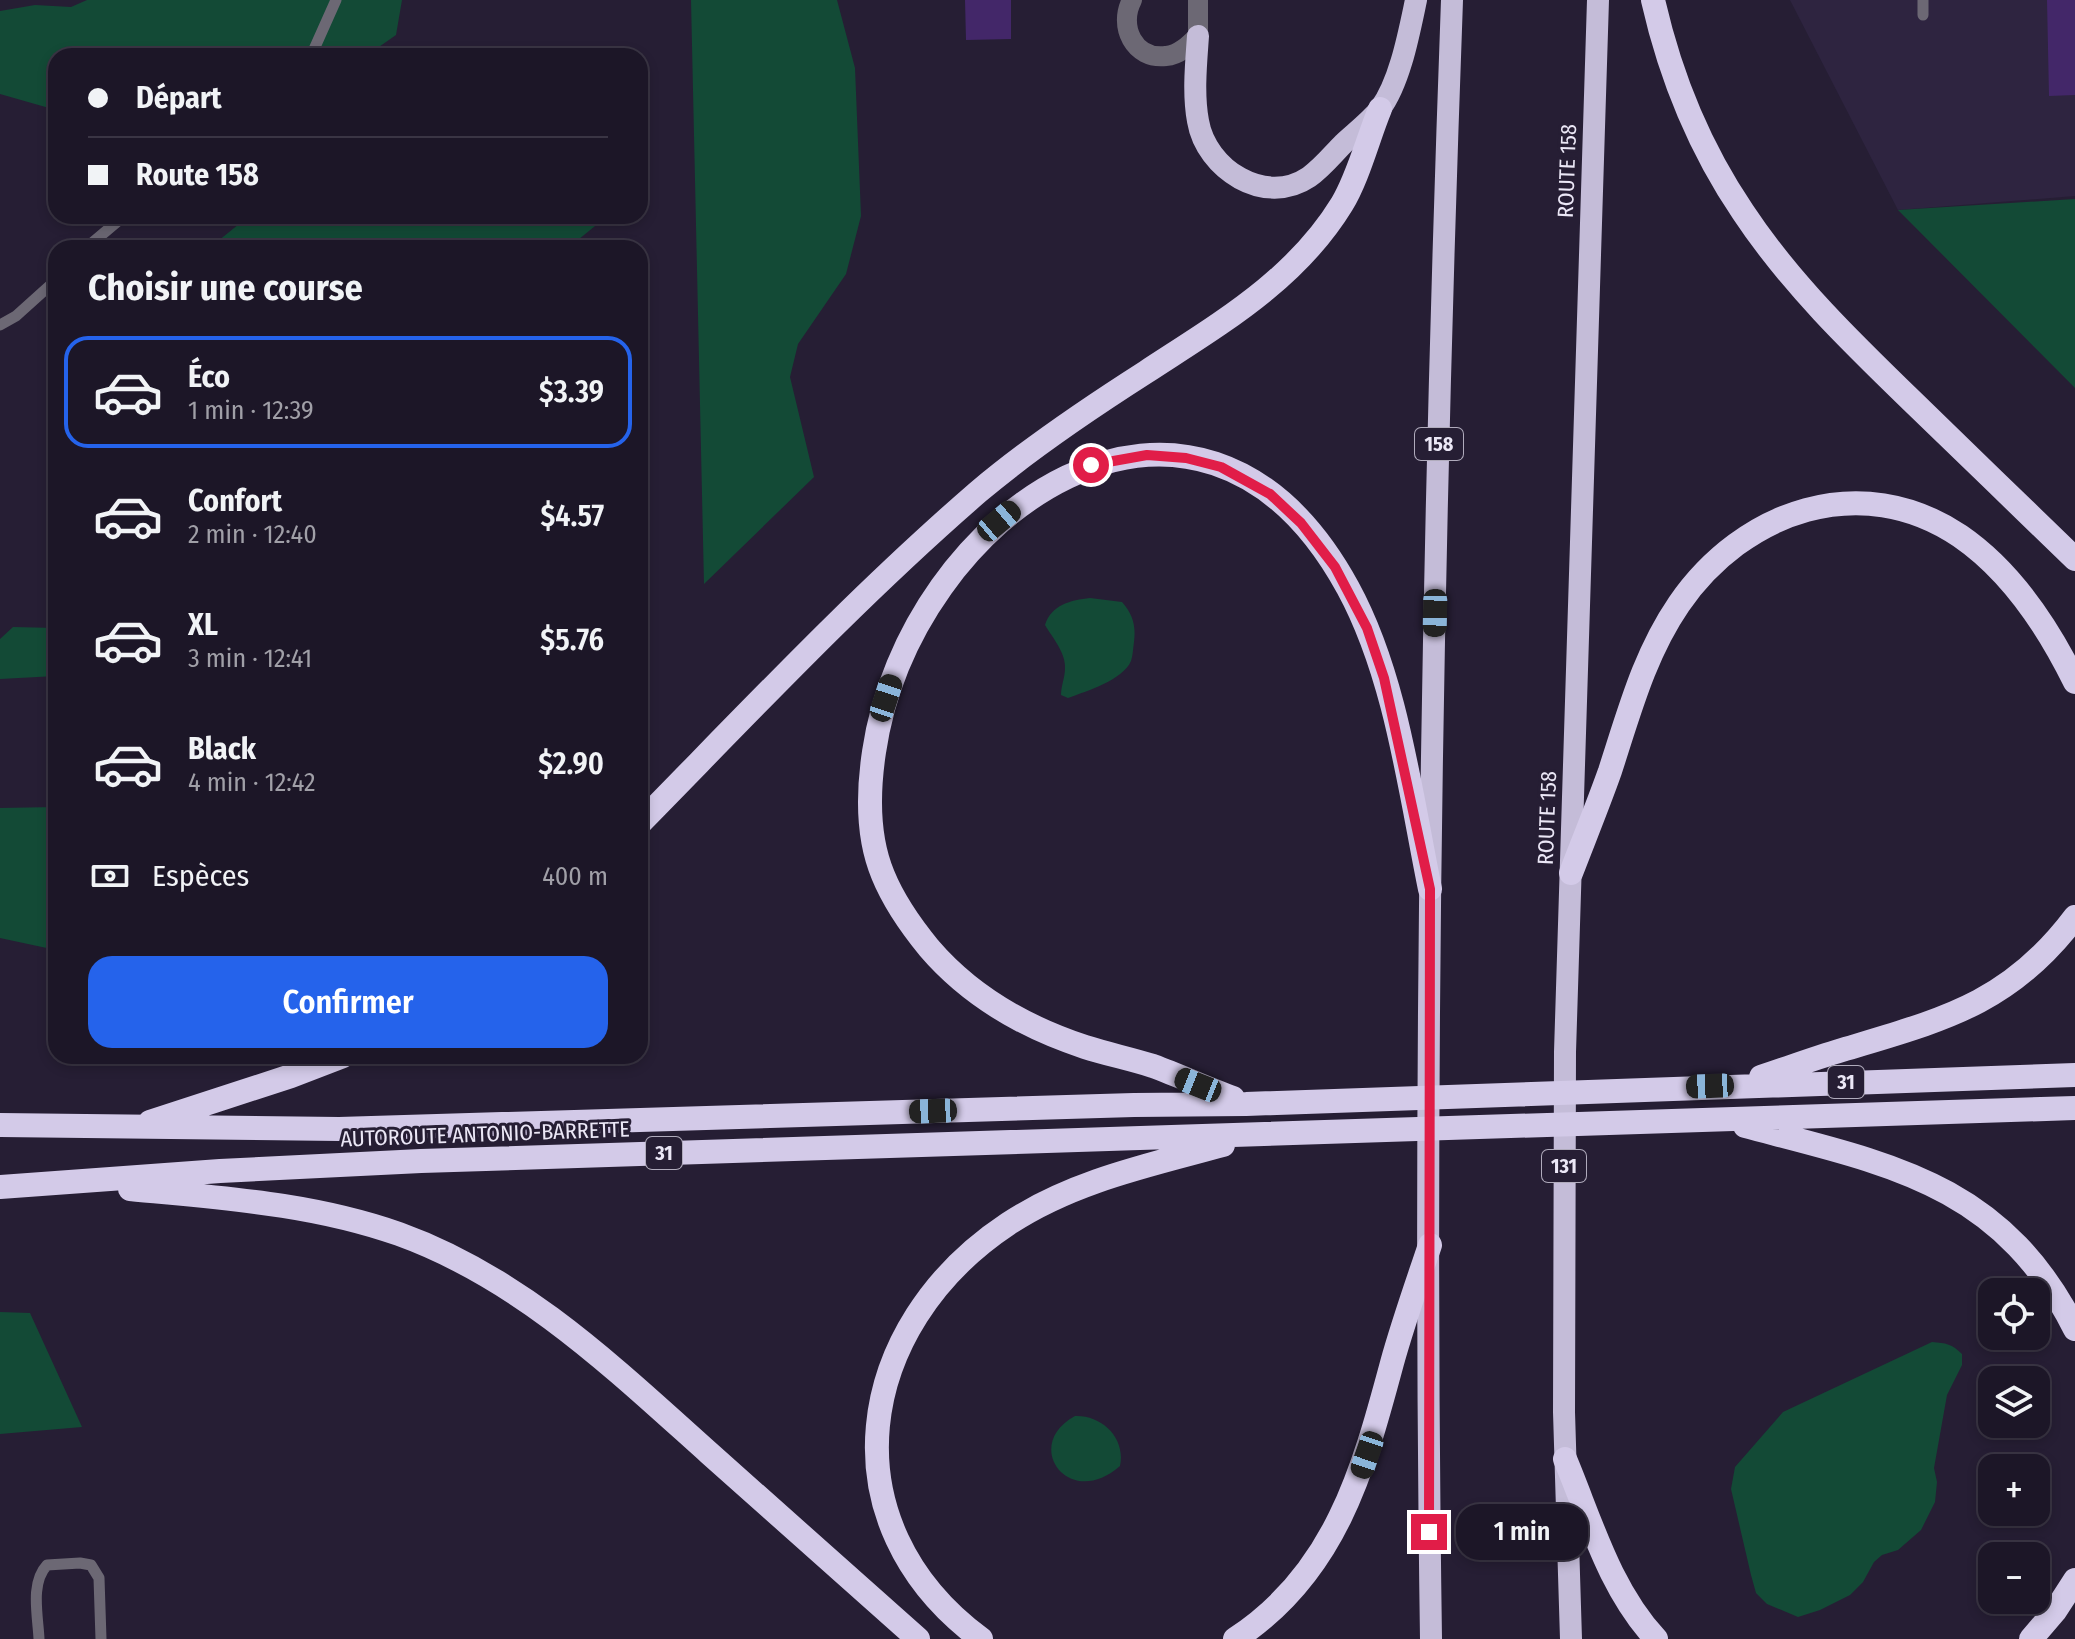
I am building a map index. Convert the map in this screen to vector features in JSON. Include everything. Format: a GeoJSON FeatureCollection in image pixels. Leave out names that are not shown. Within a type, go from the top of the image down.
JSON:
{"type":"FeatureCollection","features":[{"type":"Feature","properties":{"kind":"highway"},"geometry":{"type":"LineString","coordinates":[[648,815],[864,599],[980,491],[1070,423],[1246,306],[1285,275],[1306,253],[1344,201],[1399,65],[1416,0]]}},
{"type":"Feature","properties":{"kind":"highway","name":"158"},"geometry":{"type":"LineString","coordinates":[[1431,1639],[1430,889],[1438,454],[1452,0]]}},
{"type":"Feature","properties":{"kind":"highway","name":"ROUTE 158"},"geometry":{"type":"LineString","coordinates":[[1571,1639],[1565,1459],[1564,1067],[1598,0]]}},
{"type":"Feature","properties":{"kind":"highway"},"geometry":{"type":"LineString","coordinates":[[1653,0],[1669,62],[1699,136],[1741,209],[1772,253],[1859,349],[2075,559]]}},
{"type":"Feature","properties":{"kind":"highway"},"geometry":{"type":"LineString","coordinates":[[1198,36],[1196,99],[1202,136],[1217,161],[1249,183],[1283,186],[1309,177],[1380,109]]}},
{"type":"Feature","properties":{"kind":"highway"},"geometry":{"type":"LineString","coordinates":[[1246,1104],[1151,1066],[1052,1035],[1006,1014],[942,963],[913,927],[891,891],[877,856],[870,814],[872,767],[880,721],[901,654],[913,630],[964,556],[999,521],[1034,494],[1071,474],[1110,460],[1147,455],[1186,458],[1221,467],[1270,494],[1286,506],[1324,552],[1347,587],[1367,628],[1391,704],[1430,889]]}},
{"type":"Feature","properties":{"kind":"highway"},"geometry":{"type":"LineString","coordinates":[[1571,873],[1644,667],[1667,623],[1690,589],[1717,558],[1750,534],[1788,515],[1827,505],[1865,504],[1904,510],[1943,526],[1976,549],[2011,583],[2052,639],[2075,682]]}},
{"type":"Feature","properties":{"kind":"highway"},"geometry":{"type":"LineString","coordinates":[[1736,1085],[1904,1033],[1959,1012],[2017,977],[2046,952],[2075,917]]}},
{"type":"Feature","properties":{"kind":"highway"},"geometry":{"type":"LineString","coordinates":[[133,1128],[322,1064]]}},
{"type":"Feature","properties":{"kind":"highway","name":"AUTOROUTE ANTONIO-BARRETTE"},"geometry":{"type":"LineString","coordinates":[[0,1125],[339,1129],[1119,1105],[1246,1104],[2075,1075]]}},
{"type":"Feature","properties":{"kind":"highway","name":"AUTOROUTE ANTONIO-BARRETTE"},"geometry":{"type":"LineString","coordinates":[[0,1187],[421,1161],[2075,1108]]}},
{"type":"Feature","properties":{"kind":"highway"},"geometry":{"type":"LineString","coordinates":[[1719,1120],[1867,1158],[1941,1188],[1981,1214],[2023,1252],[2057,1296],[2075,1329]]}},
{"type":"Feature","properties":{"kind":"highway"},"geometry":{"type":"LineString","coordinates":[[981,1639],[948,1611],[923,1583],[904,1553],[889,1519],[877,1458],[878,1419],[886,1379],[907,1330],[926,1300],[959,1263],[1021,1216],[1073,1190],[1114,1175],[1264,1134]]}},
{"type":"Feature","properties":{"kind":"highway"},"geometry":{"type":"LineString","coordinates":[[64,1182],[312,1209],[400,1235],[473,1267],[531,1302],[604,1359],[918,1639]]}},
{"type":"Feature","properties":{"kind":"highway"},"geometry":{"type":"LineString","coordinates":[[1235,1639],[1262,1619],[1301,1580],[1342,1516],[1367,1455],[1430,1245]]}},
{"type":"Feature","properties":{"kind":"highway"},"geometry":{"type":"LineString","coordinates":[[1565,1459],[1610,1572],[1628,1603],[1656,1639]]}},
{"type":"Feature","properties":{"kind":"highway"},"geometry":{"type":"LineString","coordinates":[[2031,1639],[2055,1611],[2075,1580]]}},
{"type":"Feature","properties":{"kind":"street"},"geometry":{"type":"LineString","coordinates":[[1132,0],[1125,18],[1129,37],[1146,52],[1168,56],[1186,47],[1198,36],[1198,0]]}},
{"type":"Feature","properties":{"kind":"lane"},"geometry":{"type":"LineString","coordinates":[[315,48],[336,0]]}},
{"type":"Feature","properties":{"kind":"lane"},"geometry":{"type":"LineString","coordinates":[[1923,0],[1923,15]]}},
{"type":"Feature","properties":{"kind":"lane"},"geometry":{"type":"LineString","coordinates":[[96,240],[114,224]]}},
{"type":"Feature","properties":{"kind":"lane"},"geometry":{"type":"LineString","coordinates":[[0,325],[16,316],[48,287]]}},
{"type":"Feature","properties":{"kind":"lane"},"geometry":{"type":"LineString","coordinates":[[39,1639],[37,1584],[40,1572],[47,1565],[80,1563],[91,1565],[99,1578],[101,1639]]}},
{"type":"Feature","properties":{"kind":"shaded area"},"geometry":{"type":"Polygon","coordinates":[[[1790,0],[2075,0],[2075,196],[1898,210],[1790,0]]]}},
{"type":"Feature","properties":{"kind":"green space"},"geometry":{"type":"Polygon","coordinates":[[[87,0],[402,0],[396,35],[377,48],[48,48],[48,108],[0,94],[0,11],[35,5],[71,7],[87,0]]]}},
{"type":"Feature","properties":{"kind":"green space"},"geometry":{"type":"Polygon","coordinates":[[[691,0],[837,0],[855,68],[861,216],[846,274],[798,344],[790,377],[814,477],[704,584],[691,0]]]}},
{"type":"Feature","properties":{"kind":"green space"},"geometry":{"type":"Polygon","coordinates":[[[2075,199],[2075,388],[1898,210],[2075,199]]]}},
{"type":"Feature","properties":{"kind":"green space"},"geometry":{"type":"Polygon","coordinates":[[[239,224],[598,224],[578,240],[219,240],[239,224]]]}},
{"type":"Feature","properties":{"kind":"green space"},"geometry":{"type":"Polygon","coordinates":[[[1090,598],[1122,602],[1126,607],[1134,625],[1132,659],[1127,668],[1113,679],[1068,698],[1061,695],[1065,662],[1045,625],[1057,608],[1090,598]]]}},
{"type":"Feature","properties":{"kind":"green space"},"geometry":{"type":"Polygon","coordinates":[[[13,627],[48,628],[48,676],[0,679],[0,639],[13,627]]]}},
{"type":"Feature","properties":{"kind":"green space"},"geometry":{"type":"Polygon","coordinates":[[[48,807],[48,948],[0,938],[0,808],[48,807]]]}},
{"type":"Feature","properties":{"kind":"green space"},"geometry":{"type":"Polygon","coordinates":[[[0,1312],[30,1313],[82,1427],[0,1434],[0,1312]]]}},
{"type":"Feature","properties":{"kind":"green space"},"geometry":{"type":"Polygon","coordinates":[[[1932,1342],[1955,1348],[1962,1354],[1962,1365],[1947,1395],[1934,1468],[1937,1482],[1935,1502],[1921,1530],[1898,1550],[1882,1555],[1874,1562],[1863,1582],[1850,1595],[1820,1610],[1798,1617],[1767,1604],[1756,1593],[1751,1575],[1731,1489],[1735,1467],[1783,1412],[1932,1342]]]}},
{"type":"Feature","properties":{"kind":"green space"},"geometry":{"type":"Polygon","coordinates":[[[1075,1416],[1094,1419],[1110,1430],[1119,1446],[1120,1466],[1101,1478],[1084,1481],[1069,1478],[1058,1469],[1052,1456],[1052,1442],[1059,1428],[1075,1416]]]}},
{"type":"Feature","properties":{"kind":"building"},"geometry":{"type":"Polygon","coordinates":[[[965,0],[1011,0],[1011,39],[966,40],[965,0]]]}},
{"type":"Feature","properties":{"kind":"building"},"geometry":{"type":"Polygon","coordinates":[[[2047,0],[2075,0],[2075,95],[2049,96],[2047,0]]]}},
{"type":"Feature","properties":{"kind":"route"},"geometry":{"type":"LineString","coordinates":[[1091,465],[1147,455],[1186,458],[1221,467],[1270,494],[1286,506],[1313,536],[1335,567],[1367,628],[1384,678],[1430,889],[1429,1532]]}}]}
